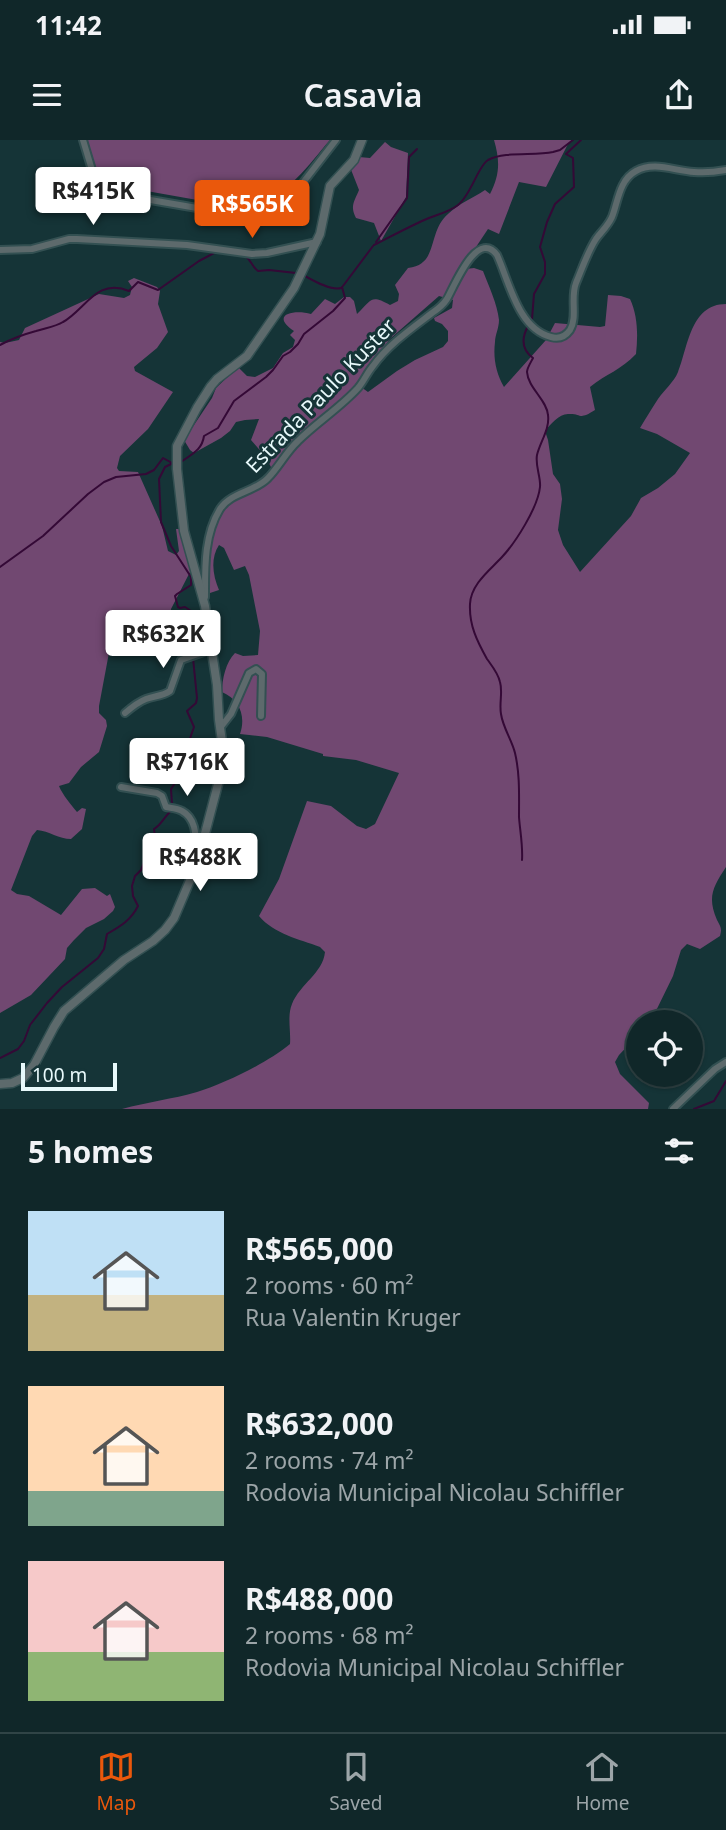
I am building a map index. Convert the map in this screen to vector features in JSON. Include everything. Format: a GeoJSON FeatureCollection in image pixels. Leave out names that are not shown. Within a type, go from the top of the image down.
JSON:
{"type":"FeatureCollection","features":[{"type":"Feature","properties":{"kind":"street"},"geometry":{"type":"LineString","coordinates":[[83,140],[92,170],[97,178],[111,189],[133,197],[232,214],[266,211],[295,193],[336,140]]}},
{"type":"Feature","properties":{"kind":"street"},"geometry":{"type":"LineString","coordinates":[[0,1084],[23,1078],[34,1065],[64,1011],[124,960],[165,930],[174,918],[197,864],[223,759],[205,606],[184,531],[177,446],[214,382],[251,351],[294,288],[324,223],[330,186],[354,160],[362,140]]}},
{"type":"Feature","properties":{"kind":"street","name":"Estrada Paulo Kuster"},"geometry":{"type":"LineString","coordinates":[[205,606],[205,560],[212,528],[220,508],[228,500],[267,480],[298,441],[357,390],[373,365],[385,353],[443,305],[459,274],[478,251],[483,248],[493,250],[510,292],[525,317],[538,331],[551,337],[561,337],[572,328],[573,293],[587,257],[612,217],[617,198],[632,173],[651,167],[703,173],[726,170]]}},
{"type":"Feature","properties":{"kind":"street"},"geometry":{"type":"LineString","coordinates":[[0,250],[32,249],[77,239],[187,245],[252,254],[317,242]]}},
{"type":"Feature","properties":{"kind":"street"},"geometry":{"type":"LineString","coordinates":[[125,713],[150,698],[167,694],[181,660],[212,649]]}},
{"type":"Feature","properties":{"kind":"street"},"geometry":{"type":"LineString","coordinates":[[220,728],[231,714],[249,673],[256,669],[262,674],[261,716]]}},
{"type":"Feature","properties":{"kind":"street"},"geometry":{"type":"LineString","coordinates":[[121,788],[157,793],[162,796],[166,807],[185,812],[194,826],[197,864]]}},
{"type":"Feature","properties":{"kind":"street"},"geometry":{"type":"LineString","coordinates":[[673,1109],[726,1062]]}},
{"type":"Feature","properties":{"kind":"shaded area"},"geometry":{"type":"Polygon","coordinates":[[[81,140],[330,140],[285,188],[262,200],[249,203],[248,206],[231,206],[124,187],[99,173],[90,162],[81,140]]]}},
{"type":"Feature","properties":{"kind":"shaded area"},"geometry":{"type":"Polygon","coordinates":[[[494,140],[573,140],[568,144],[546,187],[519,182],[499,234],[488,229],[470,256],[466,269],[483,271],[495,301],[499,320],[494,348],[495,360],[504,387],[546,340],[555,323],[605,326],[608,295],[630,299],[635,312],[636,354],[590,387],[595,410],[583,416],[565,414],[545,431],[553,474],[560,484],[562,499],[558,530],[563,545],[580,572],[631,516],[641,498],[675,474],[690,453],[657,434],[640,428],[676,376],[698,319],[714,306],[726,304],[726,867],[715,886],[712,898],[714,912],[721,928],[720,936],[700,949],[687,944],[681,950],[673,976],[656,1010],[626,1010],[626,1048],[615,1062],[626,1080],[626,1087],[633,1087],[649,1103],[648,1109],[122,1109],[208,1088],[258,1065],[290,1044],[289,1019],[292,1004],[320,966],[325,952],[320,947],[279,932],[259,916],[279,879],[307,801],[331,806],[357,826],[366,829],[375,824],[399,773],[356,760],[323,756],[267,737],[240,734],[240,709],[233,699],[222,692],[222,687],[227,666],[235,653],[243,656],[258,655],[260,631],[249,575],[245,566],[234,570],[224,548],[219,545],[213,568],[219,590],[210,593],[203,583],[216,513],[231,496],[266,477],[272,469],[251,440],[259,419],[236,422],[221,438],[194,453],[184,440],[216,388],[238,367],[247,376],[255,377],[273,368],[283,353],[293,347],[295,340],[290,335],[294,331],[284,320],[287,314],[311,314],[325,299],[335,304],[344,297],[350,297],[354,301],[357,314],[375,299],[390,305],[398,301],[399,294],[395,285],[408,268],[418,266],[424,261],[437,230],[448,214],[485,190],[490,194],[496,180],[498,161],[494,140]],[[439,296],[391,338],[359,383],[361,387],[368,392],[415,360],[443,347],[448,341],[448,331],[434,318],[452,308],[453,300],[439,296]]]}},
{"type":"Feature","properties":{"kind":"shaded area"},"geometry":{"type":"Polygon","coordinates":[[[385,142],[408,153],[406,197],[381,241],[374,223],[356,218],[354,214],[353,204],[359,190],[348,162],[359,157],[370,158],[385,142]]]}},
{"type":"Feature","properties":{"kind":"shaded area"},"geometry":{"type":"Polygon","coordinates":[[[134,278],[157,287],[160,291],[158,304],[168,332],[157,348],[134,367],[135,371],[173,392],[148,429],[120,456],[117,468],[119,471],[138,472],[162,526],[168,551],[176,555],[179,551],[176,529],[187,529],[190,572],[171,609],[172,637],[114,626],[99,706],[99,713],[106,720],[107,726],[99,752],[81,767],[69,783],[59,786],[77,812],[82,808],[86,809],[82,829],[71,839],[37,830],[32,836],[11,890],[29,896],[61,915],[82,889],[95,888],[107,896],[110,894],[115,907],[104,919],[86,928],[74,940],[67,948],[65,959],[31,995],[0,1013],[0,342],[19,340],[25,328],[99,294],[124,298],[130,295],[132,287],[128,281],[134,278]]]}},
{"type":"Feature","properties":{"kind":"waterway"},"geometry":{"type":"LineString","coordinates":[[374,245],[458,205],[488,160],[503,156],[553,152],[573,140]]}},
{"type":"Feature","properties":{"kind":"waterway"},"geometry":{"type":"LineString","coordinates":[[532,319],[534,294],[545,274],[545,262],[540,247],[555,204],[574,187],[573,158],[566,154],[581,140]]}},
{"type":"Feature","properties":{"kind":"waterway"},"geometry":{"type":"LineString","coordinates":[[376,242],[407,198],[409,157],[417,149]]}},
{"type":"Feature","properties":{"kind":"waterway"},"geometry":{"type":"LineString","coordinates":[[343,286],[373,246]]}},
{"type":"Feature","properties":{"kind":"waterway"},"geometry":{"type":"LineString","coordinates":[[0,345],[60,324],[92,297],[108,288],[129,291],[138,282],[158,290],[216,252]]}},
{"type":"Feature","properties":{"kind":"waterway"},"geometry":{"type":"LineString","coordinates":[[245,256],[258,271],[296,273]]}},
{"type":"Feature","properties":{"kind":"waterway"},"geometry":{"type":"LineString","coordinates":[[305,276],[328,287],[341,288]]}},
{"type":"Feature","properties":{"kind":"waterway"},"geometry":{"type":"LineString","coordinates":[[181,462],[199,448],[204,436],[218,428],[234,401],[266,377],[283,356],[298,344],[304,334],[345,298],[342,287]]}},
{"type":"Feature","properties":{"kind":"waterway"},"geometry":{"type":"LineString","coordinates":[[522,860],[515,753],[502,719],[499,679],[474,633],[470,604],[477,584],[520,534],[538,495],[540,483],[537,455],[548,415],[528,378],[527,370],[533,358],[524,344],[528,326]]}},
{"type":"Feature","properties":{"kind":"waterway"},"geometry":{"type":"LineString","coordinates":[[0,567],[43,536],[104,482],[116,477],[146,474],[154,470],[163,458],[172,463]]}},
{"type":"Feature","properties":{"kind":"waterway"},"geometry":{"type":"LineString","coordinates":[[173,463],[165,467],[159,479],[161,522],[171,546],[191,577],[191,585],[175,596],[178,607],[191,611],[189,626],[194,640],[193,650]]}},
{"type":"Feature","properties":{"kind":"waterway"},"geometry":{"type":"LineString","coordinates":[[172,804],[171,789],[177,775],[184,770],[190,758],[187,747],[194,727],[187,711],[196,703],[197,698],[193,658]]}},
{"type":"Feature","properties":{"kind":"waterway"},"geometry":{"type":"LineString","coordinates":[[0,1058],[18,1049],[30,1025],[47,1003],[98,958],[104,949],[107,934],[125,922],[135,911],[138,906],[133,896],[135,876],[141,870],[155,837],[154,829],[171,811]]}},
{"type":"Feature","properties":{"kind":"waterway"},"geometry":{"type":"LineString","coordinates":[[694,1109],[714,1101],[726,1081]]}}]}
